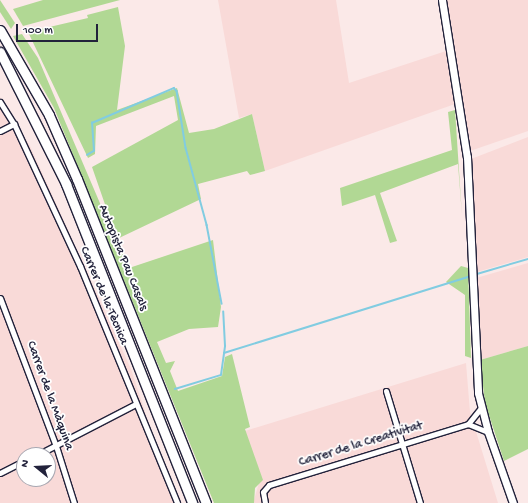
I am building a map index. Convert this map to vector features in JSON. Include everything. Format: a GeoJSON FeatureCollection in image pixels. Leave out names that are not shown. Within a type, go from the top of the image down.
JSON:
{"type":"FeatureCollection","features":[{"type":"Feature","properties":{"kind":"highway","name":"Autopista Pau Casals"},"geometry":{"type":"LineString","coordinates":[[0,30],[49,116],[74,172],[206,503]]}},
{"type":"Feature","properties":{"kind":"highway","name":"Autopista Pau Casals"},"geometry":{"type":"LineString","coordinates":[[0,52],[66,184],[192,503]]}},
{"type":"Feature","properties":{"kind":"main road"},"geometry":{"type":"LineString","coordinates":[[442,0],[467,157],[481,408],[513,503]]}},
{"type":"Feature","properties":{"kind":"street","name":"Carrer de la Tècnica"},"geometry":{"type":"LineString","coordinates":[[0,102],[14,124],[80,266],[177,503]]}},
{"type":"Feature","properties":{"kind":"street"},"geometry":{"type":"LineString","coordinates":[[0,131],[14,124]]}},
{"type":"Feature","properties":{"kind":"street","name":"Carrer de la Màquina"},"geometry":{"type":"LineString","coordinates":[[0,298],[56,446],[74,503]]}},
{"type":"Feature","properties":{"kind":"street"},"geometry":{"type":"LineString","coordinates":[[386,391],[420,503]]}},
{"type":"Feature","properties":{"kind":"street"},"geometry":{"type":"LineString","coordinates":[[56,446],[136,404]]}},
{"type":"Feature","properties":{"kind":"street"},"geometry":{"type":"LineString","coordinates":[[481,408],[468,424],[488,432]]}},
{"type":"Feature","properties":{"kind":"street","name":"Carrer de la Creativitat"},"geometry":{"type":"LineString","coordinates":[[265,503],[263,492],[269,485],[468,424]]}},
{"type":"Feature","properties":{"kind":"street"},"geometry":{"type":"LineString","coordinates":[[0,473],[16,465]]}},
{"type":"Feature","properties":{"kind":"shaded area"},"geometry":{"type":"Polygon","coordinates":[[[218,0],[336,0],[349,83],[446,51],[455,104],[265,171],[252,114],[239,118],[218,0]]]}},
{"type":"Feature","properties":{"kind":"shaded area"},"geometry":{"type":"Polygon","coordinates":[[[446,0],[528,0],[528,131],[470,151],[446,0]]]}},
{"type":"Feature","properties":{"kind":"shaded area"},"geometry":{"type":"Polygon","coordinates":[[[0,97],[30,146],[131,369],[175,503],[0,503],[0,97]]]}},
{"type":"Feature","properties":{"kind":"shaded area"},"geometry":{"type":"Polygon","coordinates":[[[528,137],[528,257],[477,272],[471,159],[528,137]]]}},
{"type":"Feature","properties":{"kind":"shaded area"},"geometry":{"type":"Polygon","coordinates":[[[528,263],[528,346],[480,360],[476,278],[528,263]]]}},
{"type":"Feature","properties":{"kind":"shaded area"},"geometry":{"type":"Polygon","coordinates":[[[466,363],[470,412],[498,503],[253,503],[261,476],[245,431],[466,363]]]}},
{"type":"Feature","properties":{"kind":"green space"},"geometry":{"type":"Polygon","coordinates":[[[0,0],[15,23],[11,29],[0,12],[0,0]]]}},
{"type":"Feature","properties":{"kind":"green space"},"geometry":{"type":"Polygon","coordinates":[[[43,0],[120,0],[23,26],[13,9],[43,0]]]}},
{"type":"Feature","properties":{"kind":"green space"},"geometry":{"type":"Polygon","coordinates":[[[118,7],[125,46],[117,110],[177,88],[189,133],[214,129],[252,114],[265,171],[250,175],[247,171],[198,184],[201,199],[117,239],[129,268],[213,240],[221,307],[218,327],[189,329],[157,342],[166,363],[175,361],[170,371],[178,391],[222,376],[225,357],[232,354],[250,427],[245,429],[263,480],[255,488],[254,503],[214,503],[54,108],[13,36],[22,34],[38,58],[105,215],[108,213],[92,167],[178,120],[174,96],[96,126],[95,154],[88,158],[28,32],[88,18],[87,15],[118,7]]]}},
{"type":"Feature","properties":{"kind":"green space"},"geometry":{"type":"Polygon","coordinates":[[[455,110],[462,216],[458,164],[380,193],[397,241],[390,243],[375,195],[342,206],[340,188],[452,150],[448,112],[455,110]]]}},
{"type":"Feature","properties":{"kind":"green space"},"geometry":{"type":"Polygon","coordinates":[[[461,266],[468,268],[471,358],[465,356],[465,295],[446,282],[461,266]]]}},
{"type":"Feature","properties":{"kind":"green space"},"geometry":{"type":"Polygon","coordinates":[[[528,346],[528,449],[504,461],[485,403],[480,360],[528,346]]]}},
{"type":"Feature","properties":{"kind":"waterway"},"geometry":{"type":"LineString","coordinates":[[87,155],[94,151],[92,123],[174,88],[177,91],[186,148],[207,225],[222,304]]}},
{"type":"Feature","properties":{"kind":"waterway"},"geometry":{"type":"LineString","coordinates":[[477,274],[528,259]]}},
{"type":"Feature","properties":{"kind":"waterway"},"geometry":{"type":"LineString","coordinates":[[224,353],[468,277]]}},
{"type":"Feature","properties":{"kind":"waterway"},"geometry":{"type":"LineString","coordinates":[[175,389],[221,375],[225,346],[223,312]]}}]}
